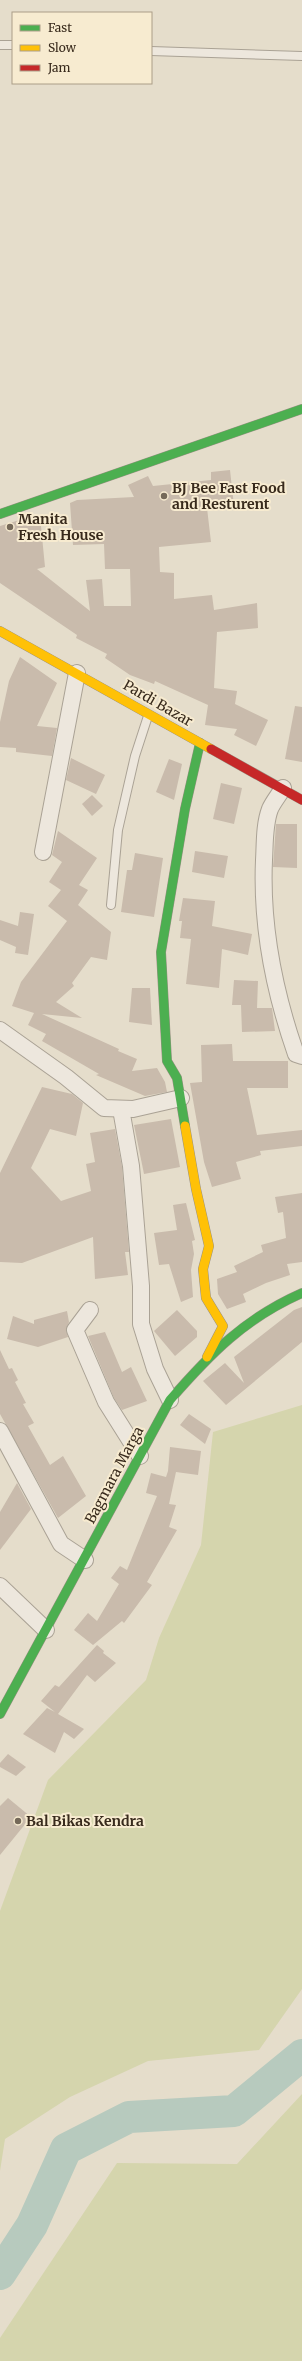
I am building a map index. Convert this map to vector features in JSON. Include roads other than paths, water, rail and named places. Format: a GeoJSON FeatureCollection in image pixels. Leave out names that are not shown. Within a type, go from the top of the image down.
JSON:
{"type":"FeatureCollection","features":[{"type":"Feature","properties":{"kind":"street"},"geometry":{"type":"LineString","coordinates":[[0,514],[302,408]]}},
{"type":"Feature","properties":{"kind":"street","name":"Pardi Bazar"},"geometry":{"type":"LineString","coordinates":[[0,631],[302,800]]}},
{"type":"Feature","properties":{"kind":"street"},"geometry":{"type":"LineString","coordinates":[[43,852],[77,673]]}},
{"type":"Feature","properties":{"kind":"street"},"geometry":{"type":"LineString","coordinates":[[200,742],[185,809],[161,952],[167,1061],[177,1078],[196,1190],[209,1246],[203,1269],[206,1298],[223,1326],[207,1357]]}},
{"type":"Feature","properties":{"kind":"street"},"geometry":{"type":"LineString","coordinates":[[282,788],[270,809],[265,840],[263,889],[266,940],[282,1015],[296,1054],[302,1056]]}},
{"type":"Feature","properties":{"kind":"street"},"geometry":{"type":"LineString","coordinates":[[0,1030],[66,1077],[104,1108],[133,1109],[181,1098]]}},
{"type":"Feature","properties":{"kind":"street"},"geometry":{"type":"LineString","coordinates":[[121,1109],[131,1166],[141,1286],[141,1324],[155,1369],[170,1400]]}},
{"type":"Feature","properties":{"kind":"street","name":"Bagmara Marga"},"geometry":{"type":"LineString","coordinates":[[1,1710],[85,1560],[170,1400],[207,1357],[242,1328],[279,1303],[302,1293]]}},
{"type":"Feature","properties":{"kind":"street"},"geometry":{"type":"LineString","coordinates":[[90,1310],[75,1330],[106,1402],[140,1456]]}},
{"type":"Feature","properties":{"kind":"street"},"geometry":{"type":"LineString","coordinates":[[0,1431],[61,1544],[85,1560]]}},
{"type":"Feature","properties":{"kind":"street"},"geometry":{"type":"LineString","coordinates":[[0,1586],[46,1630]]}},
{"type":"Feature","properties":{"kind":"lane"},"geometry":{"type":"LineString","coordinates":[[0,45],[12,45]]}},
{"type":"Feature","properties":{"kind":"lane"},"geometry":{"type":"LineString","coordinates":[[152,51],[302,56]]}},
{"type":"Feature","properties":{"kind":"lane"},"geometry":{"type":"LineString","coordinates":[[111,905],[118,830],[135,756],[148,713]]}},
{"type":"Feature","properties":{"kind":"waterway"},"geometry":{"type":"LineString","coordinates":[[0,2274],[32,2225],[66,2149],[129,2117],[234,2111],[302,2055]]}},
{"type":"Feature","properties":{"kind":"place","name":"BJ Bee Fast Food and Resturent"},"geometry":{"type":"Point","coordinates":[164,496]}},
{"type":"Feature","properties":{"kind":"place","name":"Manita Fresh House"},"geometry":{"type":"Point","coordinates":[10,527]}},
{"type":"Feature","properties":{"kind":"place","name":"Bal Bikas Kendra"},"geometry":{"type":"Point","coordinates":[18,1821]}}]}
